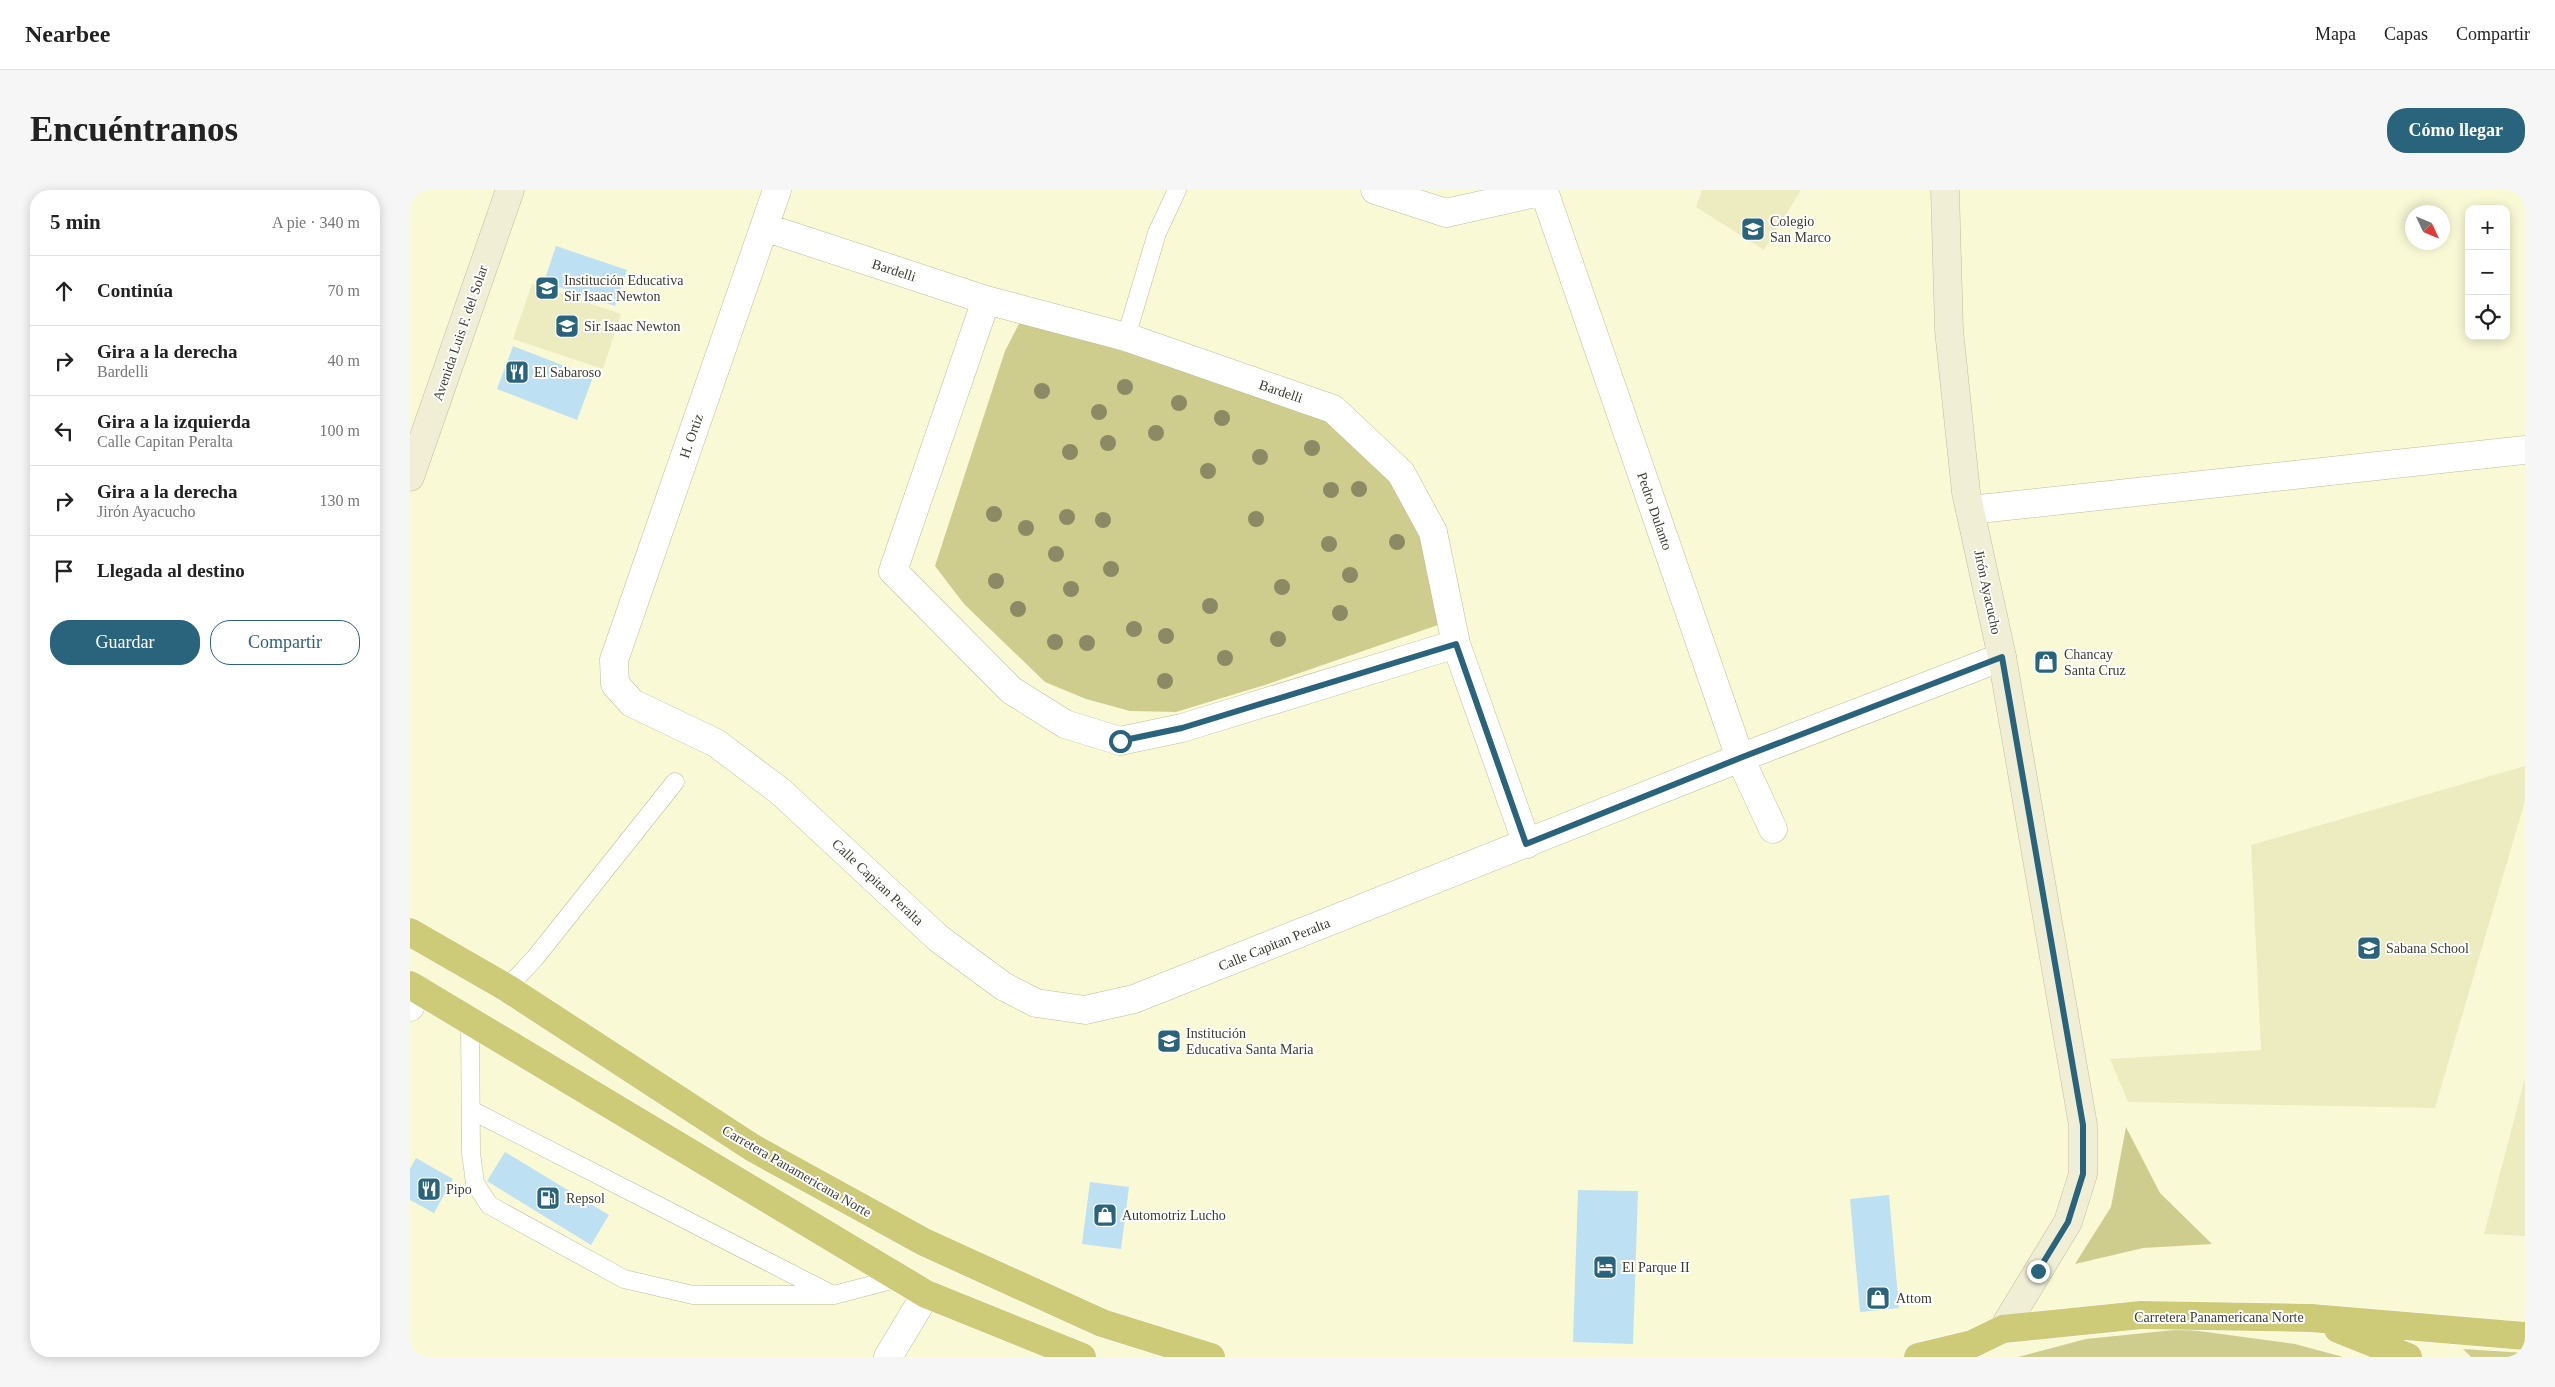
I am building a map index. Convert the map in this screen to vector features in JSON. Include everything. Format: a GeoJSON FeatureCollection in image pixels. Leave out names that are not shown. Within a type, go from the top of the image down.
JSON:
{"type":"FeatureCollection","features":[{"type":"Feature","properties":{"kind":"highway","name":"Carretera Panamericana Norte"},"geometry":{"type":"LineString","coordinates":[[410,932],[508,988],[753,1148],[924,1242],[1102,1323],[1211,1357]]}},
{"type":"Feature","properties":{"kind":"highway"},"geometry":{"type":"LineString","coordinates":[[413,994],[470,1021],[926,1294],[1082,1357]]}},
{"type":"Feature","properties":{"kind":"highway","name":"Carretera Panamericana Norte"},"geometry":{"type":"LineString","coordinates":[[1918,1357],[1972,1344],[2003,1329],[2140,1315],[2311,1318],[2525,1336]]}},
{"type":"Feature","properties":{"kind":"highway"},"geometry":{"type":"LineString","coordinates":[[2311,1318],[2408,1357]]}},
{"type":"Feature","properties":{"kind":"highway"},"geometry":{"type":"LineString","coordinates":[[1947,1357],[1972,1344]]}},
{"type":"Feature","properties":{"kind":"street","name":"Avenida Luis F. del Solar"},"geometry":{"type":"LineString","coordinates":[[410,477],[510,190]]}},
{"type":"Feature","properties":{"kind":"street","name":"H. Ortiz"},"geometry":{"type":"LineString","coordinates":[[614,684],[614,660],[777,190]]}},
{"type":"Feature","properties":{"kind":"street","name":"Pedro Dulanto"},"geometry":{"type":"LineString","coordinates":[[1375,190],[1446,212],[1544,191],[1740,758],[1773,829]]}},
{"type":"Feature","properties":{"kind":"street","name":"Jirón Ayacucho"},"geometry":{"type":"LineString","coordinates":[[1945,190],[1949,330],[1970,510],[2002,657],[2083,1125],[2083,1174],[2068,1222],[2003,1329]]}},
{"type":"Feature","properties":{"kind":"street","name":"Bardelli"},"geometry":{"type":"LineString","coordinates":[[764,227],[986,300],[1126,336],[1333,409],[1401,473],[1433,532],[1456,644],[1526,844]]}},
{"type":"Feature","properties":{"kind":"street"},"geometry":{"type":"LineString","coordinates":[[986,300],[893,571],[1012,690],[1065,724],[1120,741],[1182,728],[1456,644]]}},
{"type":"Feature","properties":{"kind":"street"},"geometry":{"type":"LineString","coordinates":[[1970,510],[2525,450]]}},
{"type":"Feature","properties":{"kind":"street","name":"Calle Capitan Peralta"},"geometry":{"type":"LineString","coordinates":[[614,684],[632,703],[716,743],[782,792],[938,938],[1003,986],[1036,1002],[1085,1010],[1134,999],[1740,758],[2002,657]]}},
{"type":"Feature","properties":{"kind":"street"},"geometry":{"type":"LineString","coordinates":[[888,1357],[926,1294]]}},
{"type":"Feature","properties":{"kind":"lane"},"geometry":{"type":"LineString","coordinates":[[1126,336],[1157,233],[1177,190]]}},
{"type":"Feature","properties":{"kind":"lane"},"geometry":{"type":"LineString","coordinates":[[508,988],[535,958],[675,782]]}},
{"type":"Feature","properties":{"kind":"lane"},"geometry":{"type":"LineString","coordinates":[[470,1021],[471,1153],[476,1183],[489,1205],[624,1279],[693,1295],[834,1295],[899,1278]]}},
{"type":"Feature","properties":{"kind":"lane"},"geometry":{"type":"LineString","coordinates":[[471,1110],[834,1295]]}},
{"type":"Feature","properties":{"kind":"shaded area","name":"Colegio San Marco"},"geometry":{"type":"Polygon","coordinates":[[[1702,190],[1801,190],[1764,250],[1696,207],[1702,190]]]}},
{"type":"Feature","properties":{"kind":"shaded area","name":"Sir Isaac Newton"},"geometry":{"type":"Polygon","coordinates":[[[532,284],[621,314],[603,369],[513,339],[532,284]]]}},
{"type":"Feature","properties":{"kind":"shaded area"},"geometry":{"type":"Polygon","coordinates":[[[1021,320],[1253,391],[1323,417],[1380,462],[1411,503],[1426,550],[1438,625],[1268,684],[1176,712],[1130,711],[1086,699],[1045,682],[964,604],[935,566],[1005,351],[1021,320]]]}},
{"type":"Feature","properties":{"kind":"shaded area","name":"Sabana School"},"geometry":{"type":"Polygon","coordinates":[[[2525,766],[2525,801],[2435,1108],[2128,1102],[2110,1059],[2261,1050],[2251,845],[2525,766]]]}},
{"type":"Feature","properties":{"kind":"shaded area"},"geometry":{"type":"Polygon","coordinates":[[[2525,1078],[2525,1236],[2484,1234],[2525,1078]]]}},
{"type":"Feature","properties":{"kind":"shaded area"},"geometry":{"type":"Polygon","coordinates":[[[2126,1127],[2160,1193],[2212,1244],[2143,1248],[2075,1264],[2111,1207],[2126,1127]]]}},
{"type":"Feature","properties":{"kind":"shaded area"},"geometry":{"type":"Polygon","coordinates":[[[2184,1329],[2295,1344],[2343,1357],[2018,1357],[2086,1339],[2184,1329]]]}},
{"type":"Feature","properties":{"kind":"shaded area"},"geometry":{"type":"Polygon","coordinates":[[[2463,1349],[2525,1353],[2525,1357],[2471,1357],[2463,1349]]]}},
{"type":"Feature","properties":{"kind":"building"},"geometry":{"type":"Polygon","coordinates":[[[556,246],[627,270],[615,306],[544,282],[556,246]]]}},
{"type":"Feature","properties":{"kind":"building"},"geometry":{"type":"Polygon","coordinates":[[[513,346],[593,377],[577,420],[497,389],[513,346]]]}},
{"type":"Feature","properties":{"kind":"building","name":"Repsol"},"geometry":{"type":"Polygon","coordinates":[[[505,1152],[609,1215],[591,1245],[487,1181],[505,1152]]]}},
{"type":"Feature","properties":{"kind":"building","name":"Pipo"},"geometry":{"type":"Polygon","coordinates":[[[416,1158],[453,1179],[434,1213],[410,1200],[410,1169],[416,1158]]]}},
{"type":"Feature","properties":{"kind":"building","name":"Automotriz Lucho"},"geometry":{"type":"Polygon","coordinates":[[[1090,1182],[1129,1187],[1121,1249],[1082,1244],[1090,1182]]]}},
{"type":"Feature","properties":{"kind":"building","name":"El Parque II"},"geometry":{"type":"Polygon","coordinates":[[[1578,1190],[1638,1191],[1633,1344],[1573,1342],[1578,1190]]]}},
{"type":"Feature","properties":{"kind":"building"},"geometry":{"type":"Polygon","coordinates":[[[1889,1195],[1899,1308],[1860,1312],[1850,1199],[1889,1195]]]}},
{"type":"Feature","properties":{"kind":"place","name":"Colegio San Marco"},"geometry":{"type":"Point","coordinates":[1753,229]}},
{"type":"Feature","properties":{"kind":"place","name":"Institución Educativa Sir Isaac Newton"},"geometry":{"type":"Point","coordinates":[547,288]}},
{"type":"Feature","properties":{"kind":"place","name":"Sir Isaac Newton"},"geometry":{"type":"Point","coordinates":[567,326]}},
{"type":"Feature","properties":{"kind":"place","name":"El Sabaroso"},"geometry":{"type":"Point","coordinates":[517,372]}},
{"type":"Feature","properties":{"kind":"place","name":"Chancay Santa Cruz"},"geometry":{"type":"Point","coordinates":[2046,662]}},
{"type":"Feature","properties":{"kind":"place","name":"Sabana School"},"geometry":{"type":"Point","coordinates":[2369,948]}},
{"type":"Feature","properties":{"kind":"place","name":"Institución Educativa Santa Maria"},"geometry":{"type":"Point","coordinates":[1169,1041]}},
{"type":"Feature","properties":{"kind":"place","name":"Pipo"},"geometry":{"type":"Point","coordinates":[429,1189]}},
{"type":"Feature","properties":{"kind":"place","name":"Repsol"},"geometry":{"type":"Point","coordinates":[548,1198]}},
{"type":"Feature","properties":{"kind":"place","name":"Automotriz Lucho"},"geometry":{"type":"Point","coordinates":[1105,1215]}},
{"type":"Feature","properties":{"kind":"place","name":"El Parque II"},"geometry":{"type":"Point","coordinates":[1605,1267]}},
{"type":"Feature","properties":{"kind":"place","name":"Attom"},"geometry":{"type":"Point","coordinates":[1878,1298]}},
{"type":"Feature","properties":{"kind":"route"},"geometry":{"type":"LineString","coordinates":[[1120,741],[1182,728],[1456,644],[1526,844],[1740,758],[2002,657],[2083,1125],[2083,1174],[2068,1222],[2038,1271]]}}]}
